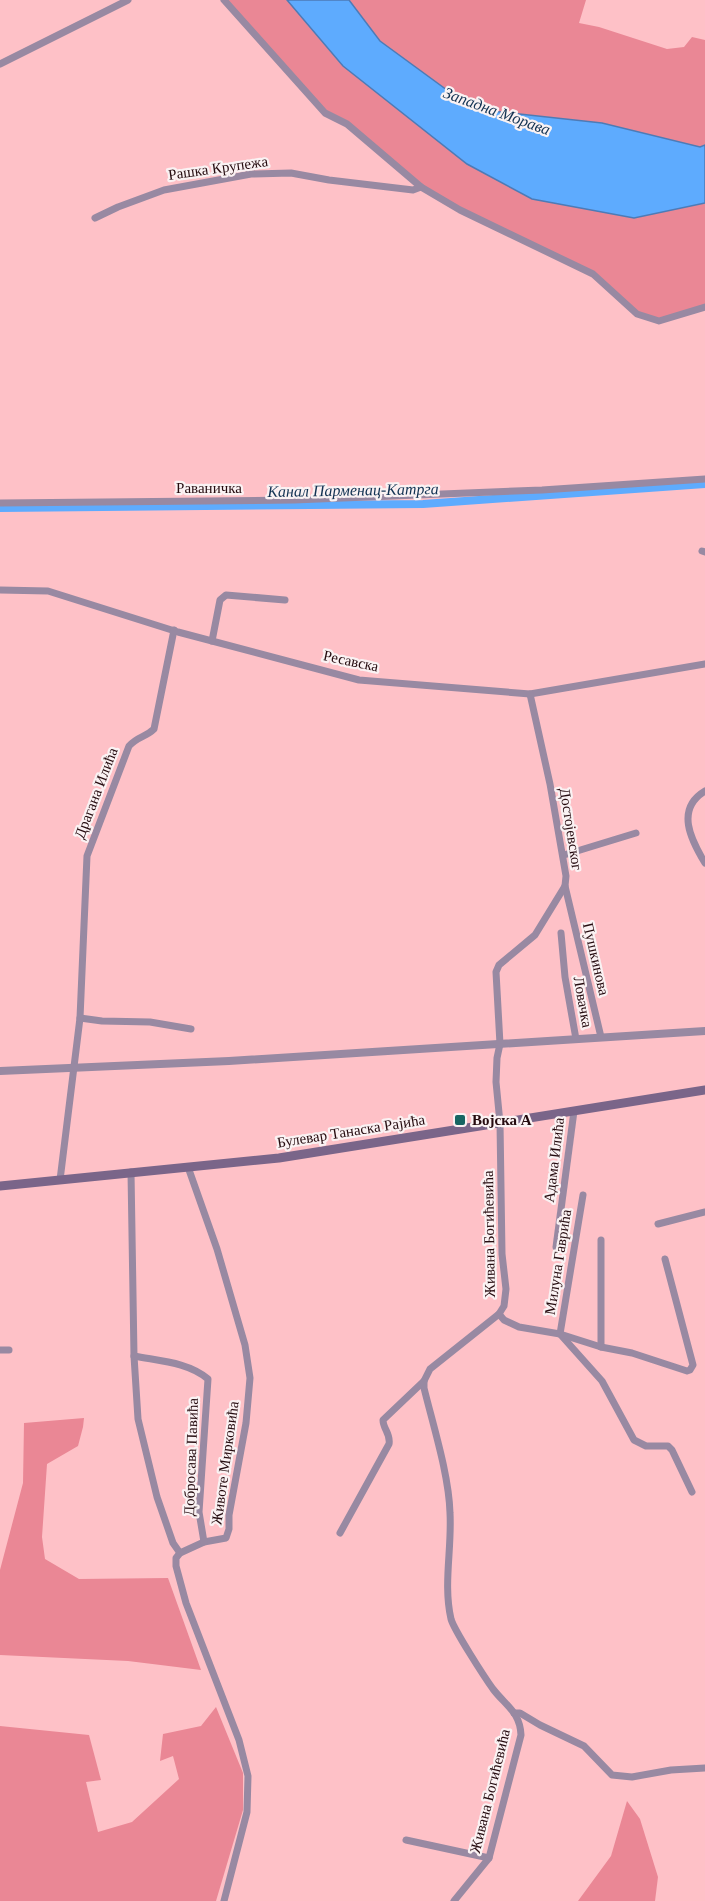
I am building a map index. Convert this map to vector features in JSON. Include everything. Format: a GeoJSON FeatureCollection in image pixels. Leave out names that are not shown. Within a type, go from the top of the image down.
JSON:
{"type":"FeatureCollection","features":[{"type":"Feature","properties":{"kind":"main road","name":"Булевар Танаска Рајића"},"geometry":{"type":"LineString","coordinates":[[0,1186],[279,1158],[705,1090]]}},
{"type":"Feature","properties":{"kind":"street"},"geometry":{"type":"LineString","coordinates":[[0,64],[128,0]]}},
{"type":"Feature","properties":{"kind":"street"},"geometry":{"type":"LineString","coordinates":[[224,0],[325,113],[346,124],[421,187],[460,210],[593,274],[637,314],[659,321],[705,307]]}},
{"type":"Feature","properties":{"kind":"street","name":"Рашка Крупежа"},"geometry":{"type":"LineString","coordinates":[[95,218],[164,190],[251,174],[291,173],[413,190],[421,187]]}},
{"type":"Feature","properties":{"kind":"street","name":"Раваничка"},"geometry":{"type":"LineString","coordinates":[[0,502],[294,500],[542,490],[705,479]]}},
{"type":"Feature","properties":{"kind":"street","name":"Ресавска"},"geometry":{"type":"LineString","coordinates":[[0,590],[48,591],[212,641],[359,680],[530,694],[705,664]]}},
{"type":"Feature","properties":{"kind":"street"},"geometry":{"type":"LineString","coordinates":[[212,641],[220,600],[226,595],[285,600]]}},
{"type":"Feature","properties":{"kind":"street","name":"Драгана Илића"},"geometry":{"type":"LineString","coordinates":[[75,1067],[80,1018],[87,856],[129,746],[137,737],[149,734],[154,729],[174,630]]}},
{"type":"Feature","properties":{"kind":"street","name":"Достојевског"},"geometry":{"type":"LineString","coordinates":[[500,1123],[496,1082],[500,1044],[496,982],[499,966],[535,935],[565,886],[564,855],[530,694]]}},
{"type":"Feature","properties":{"kind":"street"},"geometry":{"type":"LineString","coordinates":[[705,791],[694,797],[688,821],[693,842],[705,863]]}},
{"type":"Feature","properties":{"kind":"street"},"geometry":{"type":"LineString","coordinates":[[564,855],[636,833]]}},
{"type":"Feature","properties":{"kind":"street","name":"Пушкинова"},"geometry":{"type":"LineString","coordinates":[[565,886],[601,1037]]}},
{"type":"Feature","properties":{"kind":"street","name":"Ловачка"},"geometry":{"type":"LineString","coordinates":[[561,933],[565,977],[576,1039]]}},
{"type":"Feature","properties":{"kind":"street"},"geometry":{"type":"LineString","coordinates":[[80,1018],[150,1022],[191,1029]]}},
{"type":"Feature","properties":{"kind":"street"},"geometry":{"type":"LineString","coordinates":[[0,1071],[229,1061],[705,1031]]}},
{"type":"Feature","properties":{"kind":"street"},"geometry":{"type":"LineString","coordinates":[[60,1180],[75,1067]]}},
{"type":"Feature","properties":{"kind":"street","name":"Адама Илића"},"geometry":{"type":"LineString","coordinates":[[556,1247],[574,1111]]}},
{"type":"Feature","properties":{"kind":"street","name":"Живана Богићевића"},"geometry":{"type":"LineString","coordinates":[[340,1533],[389,1444],[390,1437],[383,1420],[424,1381],[430,1369],[499,1314],[504,1306],[506,1289],[502,1254],[500,1123]]}},
{"type":"Feature","properties":{"kind":"street","name":"Животе Мирковића"},"geometry":{"type":"LineString","coordinates":[[180,1553],[204,1542],[226,1538],[228,1534],[229,1515],[246,1423],[250,1378],[245,1345],[217,1249],[188,1167]]}},
{"type":"Feature","properties":{"kind":"street","name":"Добросава Павића"},"geometry":{"type":"LineString","coordinates":[[131,1172],[138,1419],[157,1497],[173,1543],[180,1553]]}},
{"type":"Feature","properties":{"kind":"street","name":"Милуна Гаврића"},"geometry":{"type":"LineString","coordinates":[[560,1334],[583,1195]]}},
{"type":"Feature","properties":{"kind":"street"},"geometry":{"type":"LineString","coordinates":[[658,1224],[705,1212]]}},
{"type":"Feature","properties":{"kind":"street"},"geometry":{"type":"LineString","coordinates":[[601,1240],[601,1347]]}},
{"type":"Feature","properties":{"kind":"street","name":"Милуна Гаврића"},"geometry":{"type":"LineString","coordinates":[[499,1314],[504,1320],[519,1327],[560,1334],[601,1347],[633,1353],[687,1371],[692,1368],[665,1259]]}},
{"type":"Feature","properties":{"kind":"street","name":"Милуна Гаврића"},"geometry":{"type":"LineString","coordinates":[[560,1334],[602,1381],[634,1440],[646,1446],[668,1446],[672,1450],[692,1492]]}},
{"type":"Feature","properties":{"kind":"street"},"geometry":{"type":"LineString","coordinates":[[0,1350],[9,1350]]}},
{"type":"Feature","properties":{"kind":"street","name":"Добросава Павића"},"geometry":{"type":"LineString","coordinates":[[135,1356],[183,1366],[199,1372],[208,1379],[199,1512],[204,1542]]}},
{"type":"Feature","properties":{"kind":"street","name":"Живана Богићевића"},"geometry":{"type":"LineString","coordinates":[[424,1381],[450,1512],[447,1589],[452,1621],[493,1689],[520,1722],[520,1735],[489,1858],[454,1901]]}},
{"type":"Feature","properties":{"kind":"street"},"geometry":{"type":"LineString","coordinates":[[180,1553],[176,1558],[176,1566],[186,1604],[239,1740],[248,1776],[247,1812],[224,1901]]}},
{"type":"Feature","properties":{"kind":"street","name":"Живана Богићевића"},"geometry":{"type":"LineString","coordinates":[[514,1713],[520,1713],[584,1746],[612,1775],[632,1778],[671,1770],[705,1768]]}},
{"type":"Feature","properties":{"kind":"street"},"geometry":{"type":"LineString","coordinates":[[406,1840],[489,1858]]}},
{"type":"Feature","properties":{"kind":"shaded area"},"geometry":{"type":"Polygon","coordinates":[[[224,0],[287,0],[343,66],[634,218],[705,203],[705,307],[659,321],[637,314],[593,274],[460,210],[421,187],[347,124],[325,113],[224,0]]]}},
{"type":"Feature","properties":{"kind":"shaded area"},"geometry":{"type":"Polygon","coordinates":[[[349,0],[586,0],[579,23],[599,27],[667,49],[684,47],[692,37],[705,40],[705,145],[700,147],[602,123],[473,109],[380,41],[349,0]]]}},
{"type":"Feature","properties":{"kind":"shaded area"},"geometry":{"type":"Polygon","coordinates":[[[84,1418],[78,1446],[47,1464],[42,1537],[45,1559],[79,1579],[168,1578],[201,1670],[128,1661],[0,1655],[0,1570],[23,1483],[24,1423],[84,1418]]]}},
{"type":"Feature","properties":{"kind":"shaded area"},"geometry":{"type":"Polygon","coordinates":[[[216,1707],[243,1773],[243,1810],[216,1901],[0,1901],[0,1726],[89,1735],[101,1780],[86,1782],[98,1832],[132,1822],[179,1779],[173,1756],[160,1761],[163,1734],[201,1726],[216,1707]]]}},
{"type":"Feature","properties":{"kind":"shaded area"},"geometry":{"type":"Polygon","coordinates":[[[627,1801],[640,1819],[658,1877],[655,1901],[578,1901],[611,1856],[627,1801]]]}},
{"type":"Feature","properties":{"kind":"water"},"geometry":{"type":"Polygon","coordinates":[[[287,0],[349,0],[380,41],[473,109],[602,123],[700,147],[705,145],[705,203],[634,218],[532,199],[467,164],[343,66],[287,0]]]}},
{"type":"Feature","properties":{"kind":"waterway","name":"Канал Парменац-Катрга"},"geometry":{"type":"LineString","coordinates":[[0,508],[423,504],[705,484]]}},
{"type":"Feature","properties":{"kind":"place","name":"Војска А"},"geometry":{"type":"Point","coordinates":[460,1120]}},
{"type":"Feature","properties":{"kind":"water label","name":"Западна Морава"},"geometry":{"type":"Point","coordinates":[497,111]}}]}
